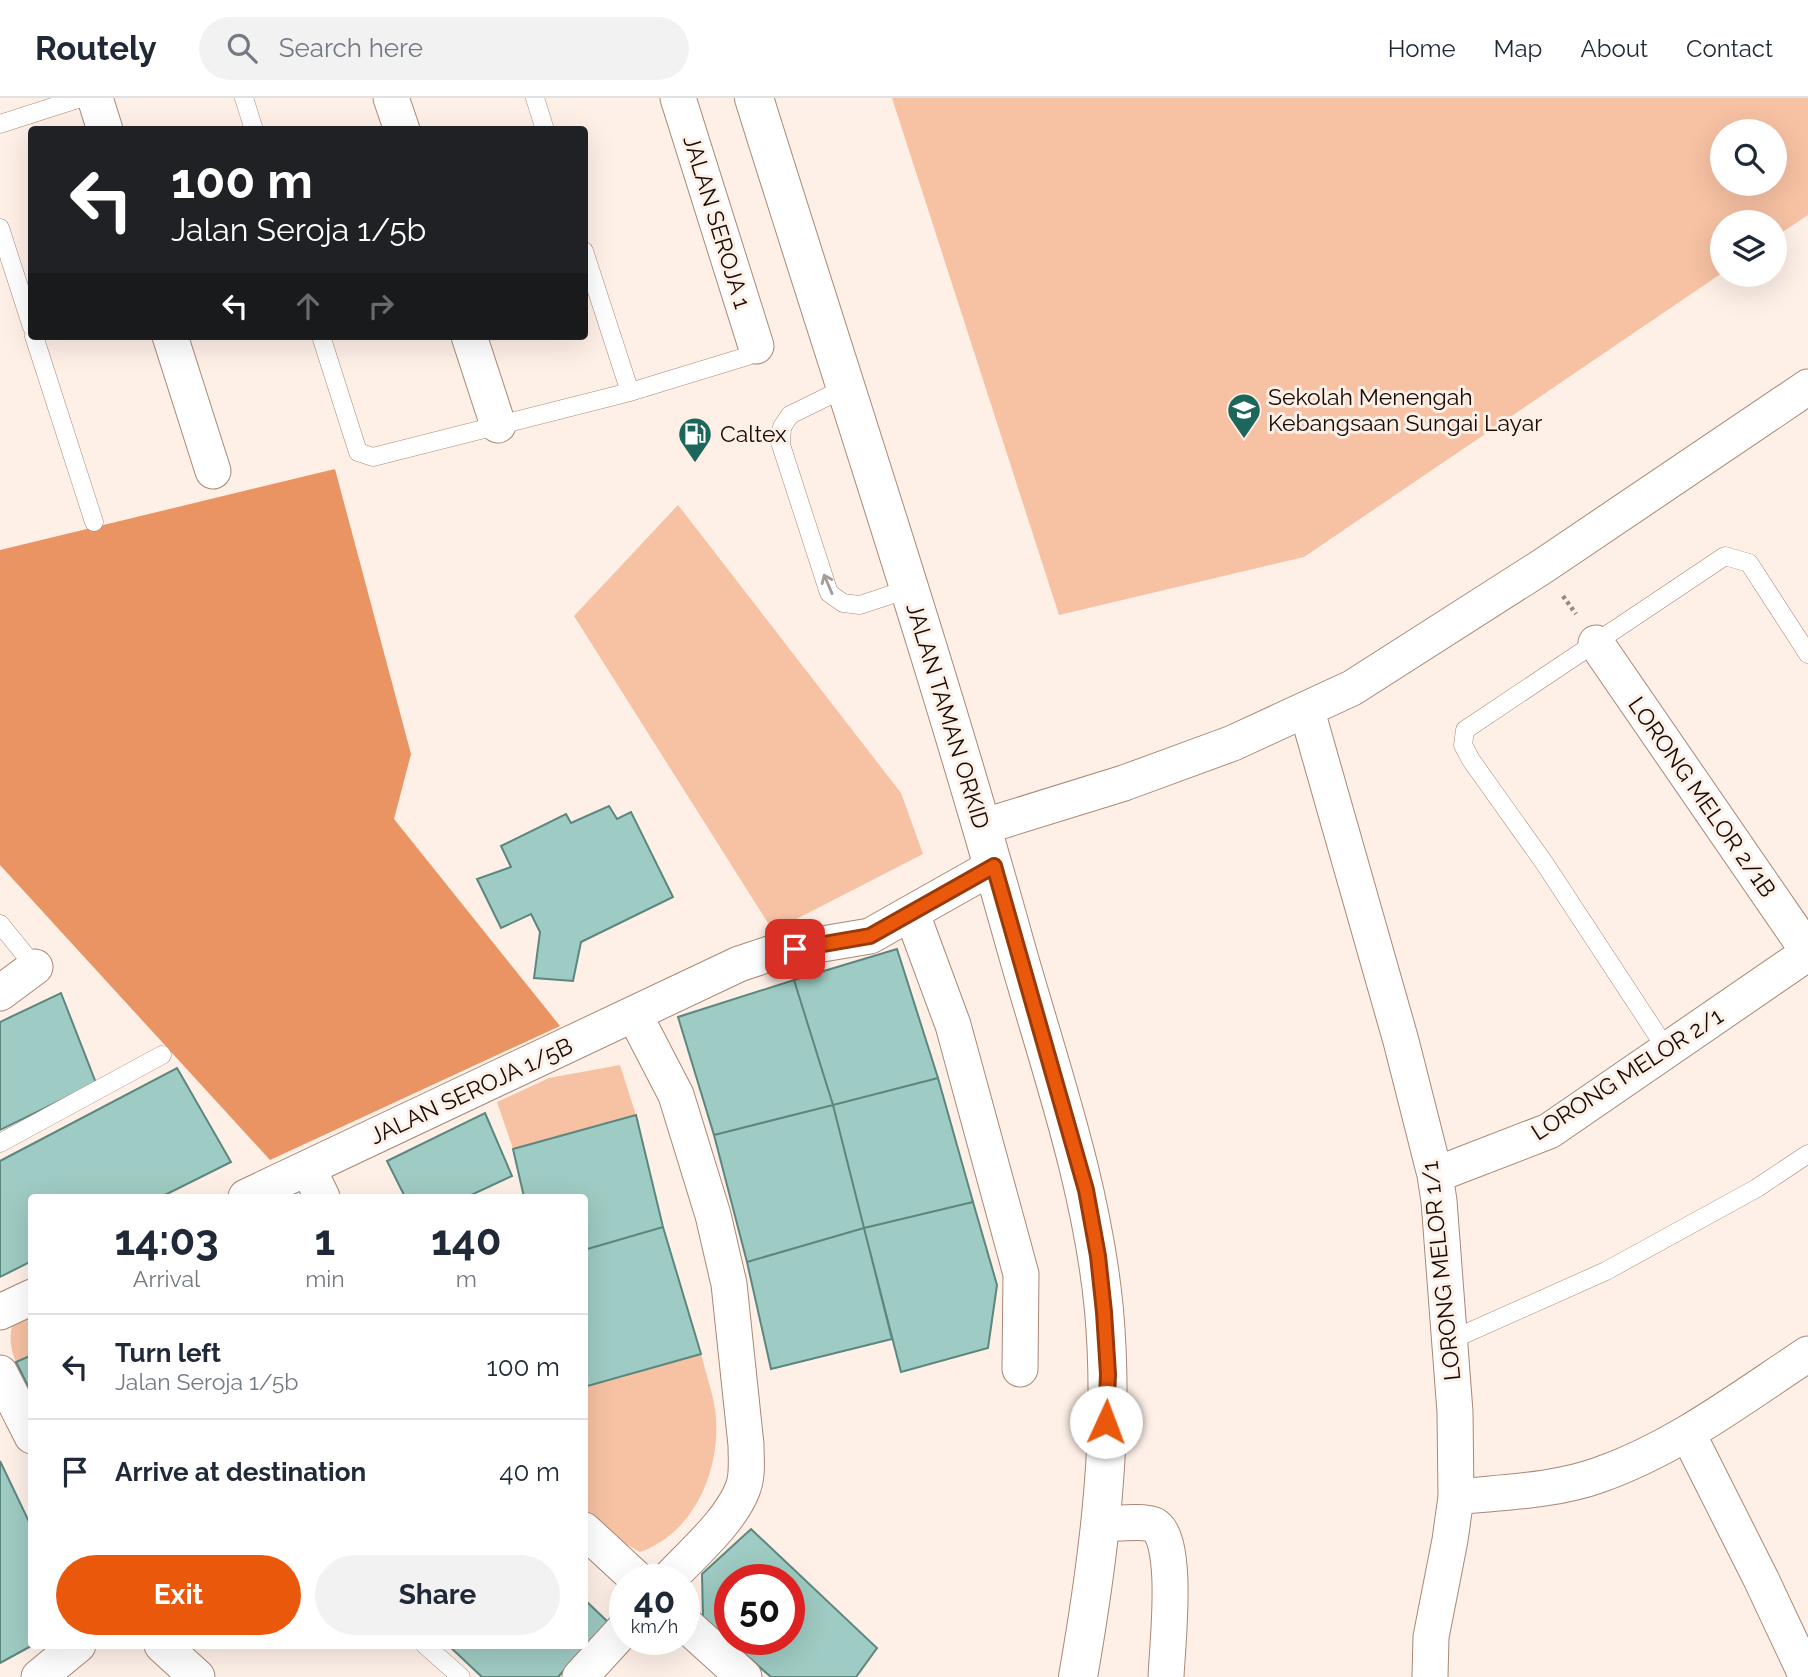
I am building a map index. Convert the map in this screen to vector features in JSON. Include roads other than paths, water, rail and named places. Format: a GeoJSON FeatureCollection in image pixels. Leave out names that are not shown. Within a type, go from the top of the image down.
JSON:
{"type":"FeatureCollection","features":[{"type":"Feature","properties":{"kind":"main road","name":"JALAN TAMAN ORKID"},"geometry":{"type":"LineString","coordinates":[[754,98],[994,866],[1086,1190],[1098,1256],[1108,1374],[1100,1524],[1091,1605],[1078,1677]]}},
{"type":"Feature","properties":{"kind":"street"},"geometry":{"type":"LineString","coordinates":[[95,98],[104,126]]}},
{"type":"Feature","properties":{"kind":"street"},"geometry":{"type":"LineString","coordinates":[[391,98],[401,126]]}},
{"type":"Feature","properties":{"kind":"street","name":"JALAN SEROJA 1"},"geometry":{"type":"LineString","coordinates":[[678,98],[756,346]]}},
{"type":"Feature","properties":{"kind":"street"},"geometry":{"type":"LineString","coordinates":[[171,340],[213,471]]}},
{"type":"Feature","properties":{"kind":"street"},"geometry":{"type":"LineString","coordinates":[[470,340],[498,425]]}},
{"type":"Feature","properties":{"kind":"street"},"geometry":{"type":"LineString","coordinates":[[982,827],[1124,783],[1233,743],[1352,688],[1710,456],[1808,387]]}},
{"type":"Feature","properties":{"kind":"street","name":"LORONG MELOR 2/1B"},"geometry":{"type":"LineString","coordinates":[[1596,643],[1808,952]]}},
{"type":"Feature","properties":{"kind":"street","name":"LORONG MELOR 1/1"},"geometry":{"type":"LineString","coordinates":[[1307,710],[1401,1041],[1435,1175],[1455,1412],[1456,1497],[1431,1637],[1430,1677]]}},
{"type":"Feature","properties":{"kind":"street","name":"JALAN SEROJA 1/5B"},"geometry":{"type":"LineString","coordinates":[[261,1194],[315,1183],[634,1014],[739,964],[775,952],[870,936],[994,866]]}},
{"type":"Feature","properties":{"kind":"street"},"geometry":{"type":"LineString","coordinates":[[912,914],[953,1025],[1021,1274],[1020,1369]]}},
{"type":"Feature","properties":{"kind":"street","name":"LORONG MELOR 2/1"},"geometry":{"type":"LineString","coordinates":[[1435,1175],[1549,1131],[1808,952]]}},
{"type":"Feature","properties":{"kind":"street"},"geometry":{"type":"LineString","coordinates":[[0,993],[35,967]]}},
{"type":"Feature","properties":{"kind":"street"},"geometry":{"type":"LineString","coordinates":[[634,1014],[676,1095],[713,1214],[729,1284],[746,1445],[747,1470],[744,1487],[733,1509],[683,1564]]}},
{"type":"Feature","properties":{"kind":"street"},"geometry":{"type":"LineString","coordinates":[[0,1312],[28,1299]]}},
{"type":"Feature","properties":{"kind":"street"},"geometry":{"type":"LineString","coordinates":[[1456,1497],[1533,1489],[1597,1476],[1688,1434],[1808,1354]]}},
{"type":"Feature","properties":{"kind":"street"},"geometry":{"type":"LineString","coordinates":[[0,1373],[28,1428]]}},
{"type":"Feature","properties":{"kind":"street"},"geometry":{"type":"LineString","coordinates":[[1688,1434],[1807,1677]]}},
{"type":"Feature","properties":{"kind":"street"},"geometry":{"type":"LineString","coordinates":[[1100,1524],[1151,1523],[1162,1531],[1167,1545],[1170,1580],[1166,1677]]}},
{"type":"Feature","properties":{"kind":"street"},"geometry":{"type":"LineString","coordinates":[[588,1534],[621,1564]]}},
{"type":"Feature","properties":{"kind":"street"},"geometry":{"type":"LineString","coordinates":[[700,1637],[744,1677]]}},
{"type":"Feature","properties":{"kind":"street"},"geometry":{"type":"LineString","coordinates":[[580,1677],[609,1645]]}},
{"type":"Feature","properties":{"kind":"street"},"geometry":{"type":"LineString","coordinates":[[39,1677],[73,1649]]}},
{"type":"Feature","properties":{"kind":"street"},"geometry":{"type":"LineString","coordinates":[[166,1649],[197,1677]]}},
{"type":"Feature","properties":{"kind":"lane"},"geometry":{"type":"LineString","coordinates":[[0,124],[81,98]]}},
{"type":"Feature","properties":{"kind":"lane"},"geometry":{"type":"LineString","coordinates":[[244,98],[253,126]]}},
{"type":"Feature","properties":{"kind":"lane"},"geometry":{"type":"LineString","coordinates":[[534,98],[544,126]]}},
{"type":"Feature","properties":{"kind":"lane"},"geometry":{"type":"LineString","coordinates":[[0,228],[28,315]]}},
{"type":"Feature","properties":{"kind":"lane"},"geometry":{"type":"LineString","coordinates":[[588,263],[631,392]]}},
{"type":"Feature","properties":{"kind":"lane"},"geometry":{"type":"LineString","coordinates":[[35,340],[94,522]]}},
{"type":"Feature","properties":{"kind":"lane"},"geometry":{"type":"LineString","coordinates":[[322,340],[358,452],[373,457],[631,392],[748,356],[756,346]]}},
{"type":"Feature","properties":{"kind":"lane"},"geometry":{"type":"LineString","coordinates":[[845,388],[790,415],[782,427],[781,445],[830,593],[843,603],[860,605],[908,589]]}},
{"type":"Feature","properties":{"kind":"lane"},"geometry":{"type":"LineString","coordinates":[[1667,1050],[1463,745],[1465,730],[1725,556],[1749,564],[1808,654]]}},
{"type":"Feature","properties":{"kind":"lane"},"geometry":{"type":"LineString","coordinates":[[0,923],[35,967]]}},
{"type":"Feature","properties":{"kind":"lane"},"geometry":{"type":"LineString","coordinates":[[0,1143],[162,1055]]}},
{"type":"Feature","properties":{"kind":"lane"},"geometry":{"type":"LineString","coordinates":[[1449,1341],[1606,1271],[1757,1188],[1808,1154]]}},
{"type":"Feature","properties":{"kind":"lane"},"geometry":{"type":"LineString","coordinates":[[430,1649],[461,1677]]}},
{"type":"Feature","properties":{"kind":"place","name":"Sekolah Menengah Kebangsaan Sungai Layar"},"geometry":{"type":"Point","coordinates":[1244,440]}},
{"type":"Feature","properties":{"kind":"place","name":"Caltex"},"geometry":{"type":"Point","coordinates":[695,464]}}]}
